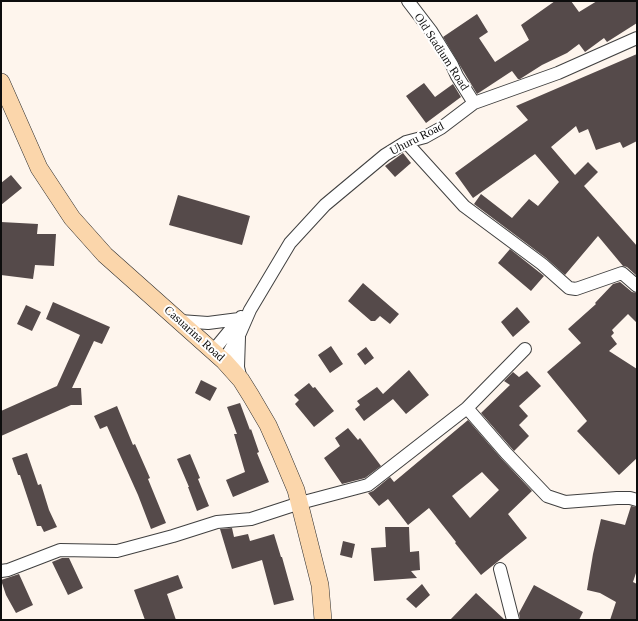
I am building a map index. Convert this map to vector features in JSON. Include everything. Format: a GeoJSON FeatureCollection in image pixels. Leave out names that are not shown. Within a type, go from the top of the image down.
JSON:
{"type":"FeatureCollection","features":[{"type":"Feature","properties":{"kind":"street","name":"Old Stadium Road"},"geometry":{"type":"LineString","coordinates":[[408,1],[431,31],[474,103]]}},
{"type":"Feature","properties":{"kind":"street","name":"Uhuru Road"},"geometry":{"type":"LineString","coordinates":[[250,310],[290,243],[326,205],[385,155],[406,142],[425,138],[474,103],[558,73],[637,38]]}},
{"type":"Feature","properties":{"kind":"street","name":"Casuarina Road"},"geometry":{"type":"LineString","coordinates":[[1,82],[39,168],[72,218],[105,255],[219,356],[241,380],[274,438],[296,490],[320,585],[322,620]]}},
{"type":"Feature","properties":{"kind":"street"},"geometry":{"type":"LineString","coordinates":[[406,142],[464,206],[542,264],[568,288],[576,289],[622,273],[637,286]]}},
{"type":"Feature","properties":{"kind":"street"},"geometry":{"type":"LineString","coordinates":[[219,356],[239,319],[250,310]]}},
{"type":"Feature","properties":{"kind":"street"},"geometry":{"type":"LineString","coordinates":[[219,356],[240,333],[250,310]]}},
{"type":"Feature","properties":{"kind":"street"},"geometry":{"type":"LineString","coordinates":[[180,321],[208,323],[239,319]]}},
{"type":"Feature","properties":{"kind":"street"},"geometry":{"type":"LineString","coordinates":[[240,333],[238,367],[241,380]]}},
{"type":"Feature","properties":{"kind":"street"},"geometry":{"type":"LineString","coordinates":[[1,571],[8,570],[60,550],[117,551],[217,522],[251,519],[300,503],[368,485],[467,408],[525,349]]}},
{"type":"Feature","properties":{"kind":"street"},"geometry":{"type":"LineString","coordinates":[[467,408],[506,453],[547,496],[565,502],[617,498],[630,498],[637,500]]}},
{"type":"Feature","properties":{"kind":"street"},"geometry":{"type":"LineString","coordinates":[[500,569],[513,620]]}},
{"type":"Feature","properties":{"kind":"building"},"geometry":{"type":"Polygon","coordinates":[[[555,1],[571,1],[579,12],[597,1],[637,1],[637,23],[607,42],[604,38],[585,52],[579,44],[567,53],[542,65],[520,79],[518,79],[512,71],[477,94],[443,37],[477,14],[488,32],[479,38],[495,62],[529,40],[521,25],[555,1]]]}},
{"type":"Feature","properties":{"kind":"building"},"geometry":{"type":"Polygon","coordinates":[[[637,54],[637,141],[623,148],[620,142],[596,150],[588,129],[579,133],[576,126],[551,147],[575,175],[588,162],[598,172],[584,186],[637,246],[637,276],[627,267],[623,266],[598,236],[565,275],[546,258],[474,204],[481,194],[512,218],[529,199],[538,206],[559,182],[535,154],[473,198],[455,173],[528,120],[516,106],[637,54]]]}},
{"type":"Feature","properties":{"kind":"building"},"geometry":{"type":"Polygon","coordinates":[[[424,83],[435,97],[453,84],[461,97],[426,123],[406,96],[424,83]]]}},
{"type":"Feature","properties":{"kind":"building"},"geometry":{"type":"Polygon","coordinates":[[[403,153],[411,163],[395,177],[385,166],[403,153]]]}},
{"type":"Feature","properties":{"kind":"building"},"geometry":{"type":"Polygon","coordinates":[[[11,175],[22,188],[1,205],[1,183],[11,175]]]}},
{"type":"Feature","properties":{"kind":"building"},"geometry":{"type":"Polygon","coordinates":[[[178,195],[250,216],[242,245],[169,225],[178,195]]]}},
{"type":"Feature","properties":{"kind":"building"},"geometry":{"type":"Polygon","coordinates":[[[1,222],[38,224],[37,234],[56,234],[54,266],[35,265],[33,279],[1,275],[1,222]]]}},
{"type":"Feature","properties":{"kind":"building"},"geometry":{"type":"Polygon","coordinates":[[[510,249],[544,276],[531,291],[498,263],[510,249]]]}},
{"type":"Feature","properties":{"kind":"building"},"geometry":{"type":"Polygon","coordinates":[[[620,282],[632,292],[637,293],[637,323],[628,314],[612,330],[614,333],[611,336],[617,344],[609,351],[637,369],[637,458],[619,475],[577,431],[587,421],[547,372],[581,343],[568,329],[596,304],[595,303],[613,284],[620,282]]]}},
{"type":"Feature","properties":{"kind":"building"},"geometry":{"type":"Polygon","coordinates":[[[363,283],[399,314],[390,324],[380,316],[375,321],[371,321],[348,301],[363,283]]]}},
{"type":"Feature","properties":{"kind":"building"},"geometry":{"type":"Polygon","coordinates":[[[53,302],[110,327],[102,344],[94,341],[72,388],[81,388],[82,405],[71,405],[1,436],[1,411],[57,386],[80,335],[46,319],[53,302]]]}},
{"type":"Feature","properties":{"kind":"building"},"geometry":{"type":"Polygon","coordinates":[[[26,305],[41,312],[32,331],[17,324],[26,305]]]}},
{"type":"Feature","properties":{"kind":"building"},"geometry":{"type":"Polygon","coordinates":[[[517,307],[530,322],[513,337],[501,322],[517,307]]]}},
{"type":"Feature","properties":{"kind":"building"},"geometry":{"type":"Polygon","coordinates":[[[331,346],[343,364],[330,373],[318,355],[331,346]]]}},
{"type":"Feature","properties":{"kind":"building"},"geometry":{"type":"Polygon","coordinates":[[[366,347],[374,358],[365,365],[357,354],[366,347]]]}},
{"type":"Feature","properties":{"kind":"building"},"geometry":{"type":"Polygon","coordinates":[[[409,370],[429,395],[406,414],[393,399],[364,421],[355,409],[360,405],[357,401],[377,387],[383,394],[409,370]]]}},
{"type":"Feature","properties":{"kind":"building"},"geometry":{"type":"Polygon","coordinates":[[[527,371],[541,386],[519,406],[528,416],[519,425],[529,436],[514,451],[481,413],[510,385],[504,381],[513,372],[519,377],[527,371]]]}},
{"type":"Feature","properties":{"kind":"building"},"geometry":{"type":"Polygon","coordinates":[[[201,380],[217,388],[210,401],[195,393],[201,380]]]}},
{"type":"Feature","properties":{"kind":"building"},"geometry":{"type":"Polygon","coordinates":[[[309,383],[313,388],[315,387],[334,411],[314,427],[295,404],[299,400],[294,395],[309,383]]]}},
{"type":"Feature","properties":{"kind":"building"},"geometry":{"type":"Polygon","coordinates":[[[240,403],[250,430],[251,429],[259,452],[257,453],[269,482],[233,497],[226,480],[245,472],[234,434],[237,434],[227,407],[240,403]]]}},
{"type":"Feature","properties":{"kind":"building"},"geometry":{"type":"Polygon","coordinates":[[[117,406],[133,445],[135,444],[150,478],[148,479],[166,523],[151,529],[138,495],[107,426],[100,429],[94,416],[117,406]]]}},
{"type":"Feature","properties":{"kind":"building"},"geometry":{"type":"Polygon","coordinates":[[[468,420],[532,491],[508,514],[527,538],[481,575],[429,508],[408,525],[388,499],[379,506],[368,493],[373,491],[390,477],[394,482],[468,420]],[[482,472],[452,496],[470,518],[499,490],[482,472]]]}},
{"type":"Feature","properties":{"kind":"building"},"geometry":{"type":"Polygon","coordinates":[[[348,428],[358,440],[360,438],[381,466],[365,478],[342,484],[324,458],[340,446],[335,438],[348,428]]]}},
{"type":"Feature","properties":{"kind":"building"},"geometry":{"type":"Polygon","coordinates":[[[27,453],[38,485],[41,484],[49,510],[57,527],[44,532],[41,526],[37,526],[20,475],[18,475],[12,458],[27,453]]]}},
{"type":"Feature","properties":{"kind":"building"},"geometry":{"type":"Polygon","coordinates":[[[190,454],[209,506],[197,511],[177,459],[190,454]]]}},
{"type":"Feature","properties":{"kind":"building"},"geometry":{"type":"Polygon","coordinates":[[[631,506],[637,507],[637,570],[633,582],[637,584],[637,620],[610,620],[616,602],[600,593],[587,590],[593,554],[601,519],[625,525],[631,506]]]}},
{"type":"Feature","properties":{"kind":"building"},"geometry":{"type":"Polygon","coordinates":[[[385,527],[409,527],[410,552],[419,551],[420,570],[411,571],[417,578],[374,581],[371,548],[386,547],[385,527]]]}},
{"type":"Feature","properties":{"kind":"building"},"geometry":{"type":"Polygon","coordinates":[[[232,528],[234,537],[248,534],[250,541],[274,534],[294,600],[274,605],[262,560],[232,569],[220,529],[232,528]]]}},
{"type":"Feature","properties":{"kind":"building"},"geometry":{"type":"Polygon","coordinates":[[[343,541],[355,544],[352,558],[340,555],[343,541]]]}},
{"type":"Feature","properties":{"kind":"building"},"geometry":{"type":"Polygon","coordinates":[[[62,558],[69,558],[83,588],[68,595],[52,562],[62,558]]]}},
{"type":"Feature","properties":{"kind":"building"},"geometry":{"type":"Polygon","coordinates":[[[19,574],[33,605],[16,613],[6,595],[1,580],[19,574]]]}},
{"type":"Feature","properties":{"kind":"building"},"geometry":{"type":"Polygon","coordinates":[[[178,575],[183,588],[167,594],[176,620],[145,620],[134,590],[178,575]]]}},
{"type":"Feature","properties":{"kind":"building"},"geometry":{"type":"Polygon","coordinates":[[[422,584],[430,595],[416,608],[406,599],[422,584]]]}},
{"type":"Feature","properties":{"kind":"building"},"geometry":{"type":"Polygon","coordinates":[[[534,585],[583,612],[579,620],[520,620],[519,613],[534,585]]]}},
{"type":"Feature","properties":{"kind":"building"},"geometry":{"type":"Polygon","coordinates":[[[476,593],[505,620],[450,620],[476,593]]]}}]}
